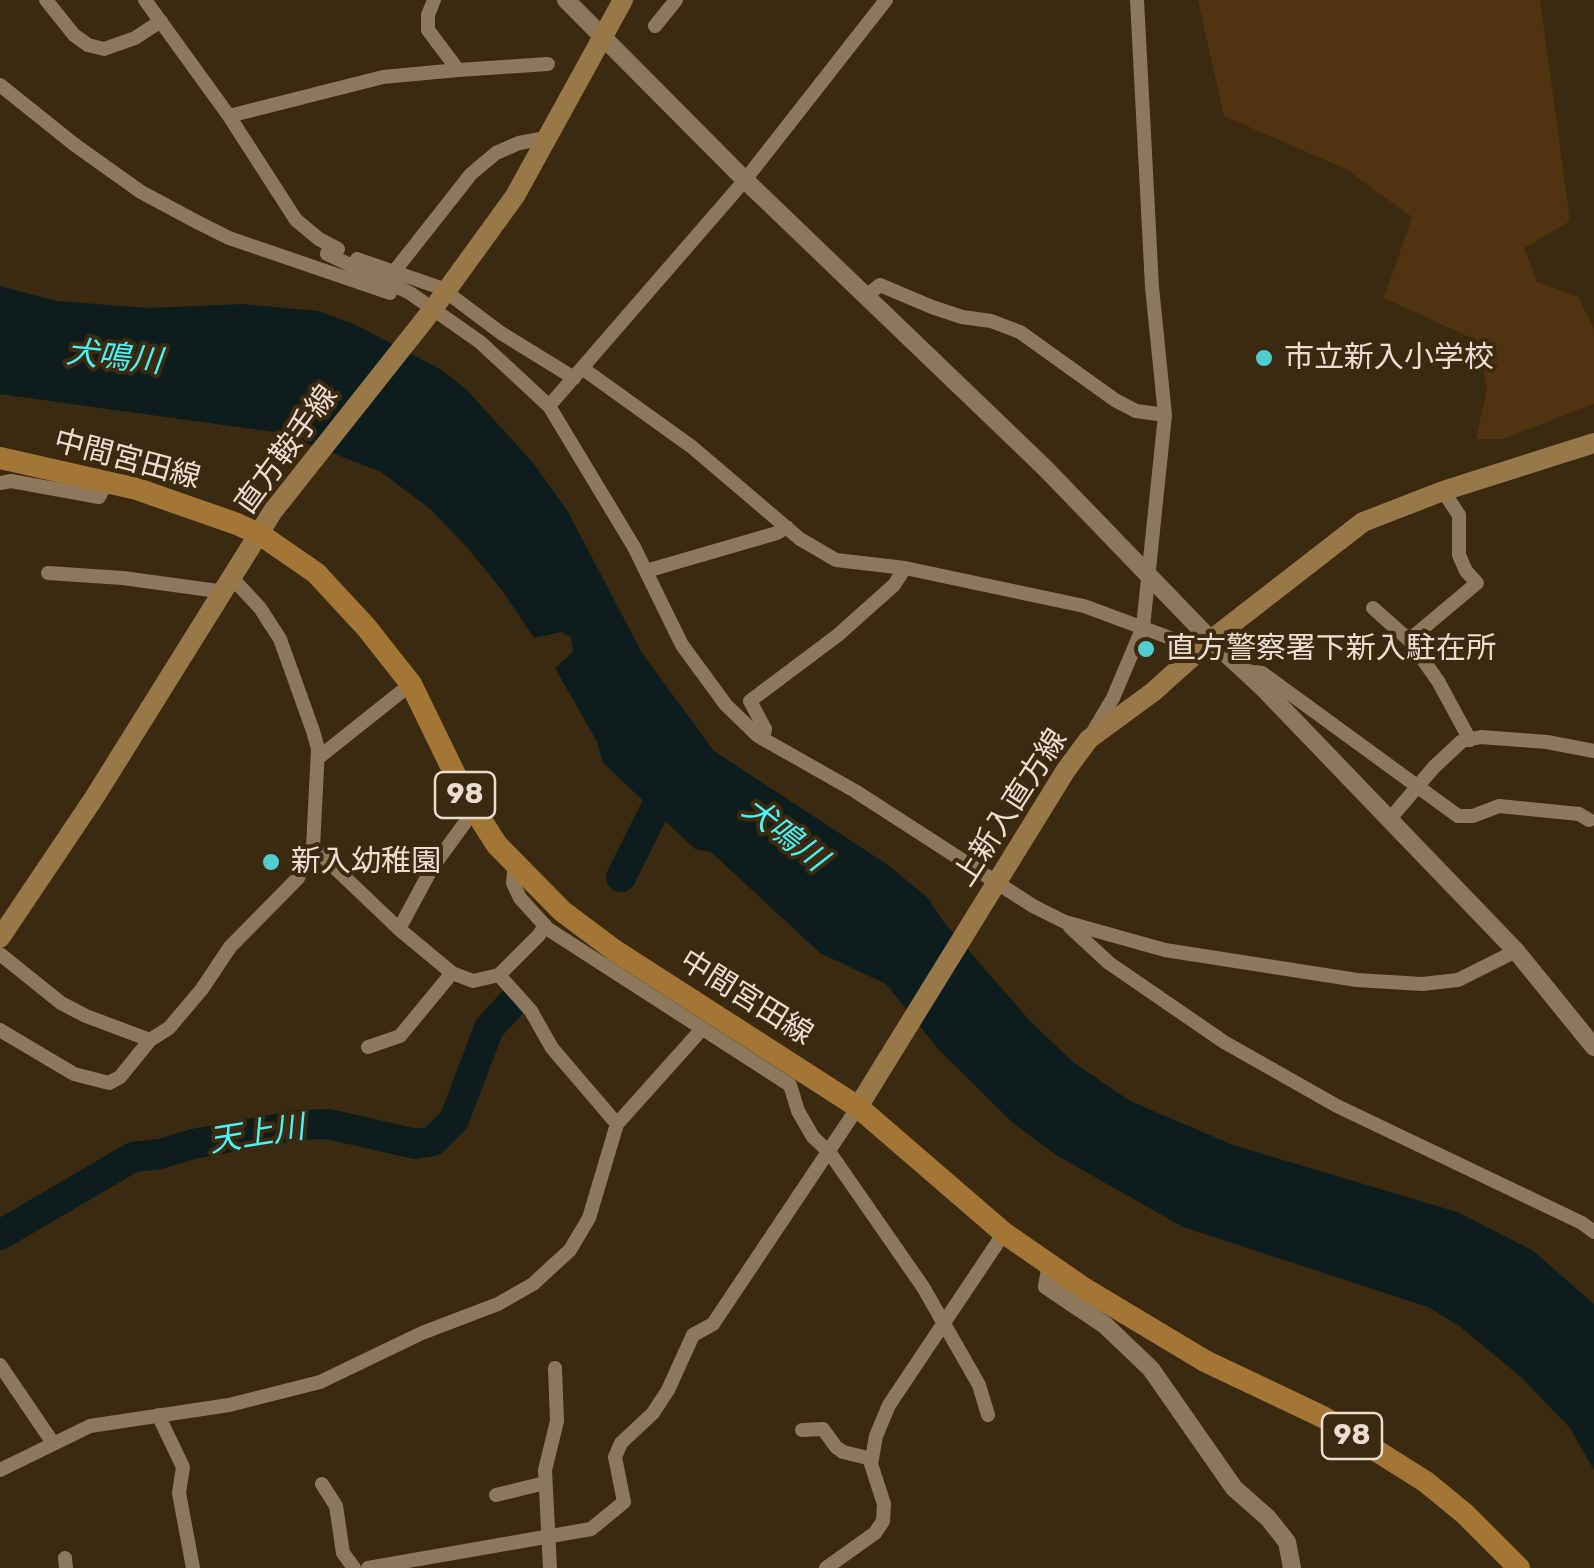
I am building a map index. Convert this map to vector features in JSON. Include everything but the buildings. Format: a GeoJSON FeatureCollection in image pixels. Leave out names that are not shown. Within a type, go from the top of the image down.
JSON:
{"type":"FeatureCollection","features":[{"type":"Feature","properties":{"kind":"main road","name":"直方鞍手線"},"geometry":{"type":"LineString","coordinates":[[0,938],[274,511],[433,309],[514,196],[623,0]]}},
{"type":"Feature","properties":{"kind":"main road","name":"上新入直方線"},"geometry":{"type":"LineString","coordinates":[[858,1107],[1088,739],[1363,522],[1443,491],[1594,443]]}},
{"type":"Feature","properties":{"kind":"main road","name":"中間宮田線"},"geometry":{"type":"LineString","coordinates":[[0,458],[137,489],[261,535],[316,573],[411,684],[474,810],[497,845],[562,912],[614,950],[858,1107],[1004,1233],[1051,1266],[1205,1361],[1322,1418],[1426,1482],[1519,1568]]}},
{"type":"Feature","properties":{"kind":"street"},"geometry":{"type":"LineString","coordinates":[[46,0],[74,35],[88,45],[104,49],[161,22]]}},
{"type":"Feature","properties":{"kind":"street"},"geometry":{"type":"LineString","coordinates":[[145,0],[230,116],[296,220],[330,245],[441,288],[501,333],[578,373],[692,447],[800,539],[836,560],[905,568],[1084,606],[1206,644]]}},
{"type":"Feature","properties":{"kind":"street"},"geometry":{"type":"LineString","coordinates":[[434,0],[428,30],[458,70]]}},
{"type":"Feature","properties":{"kind":"street"},"geometry":{"type":"LineString","coordinates":[[566,0],[745,180],[1045,468],[1150,577],[1206,644],[1245,671],[1516,951],[1594,1048]]}},
{"type":"Feature","properties":{"kind":"street"},"geometry":{"type":"LineString","coordinates":[[655,26],[676,0]]}},
{"type":"Feature","properties":{"kind":"street"},"geometry":{"type":"LineString","coordinates":[[549,406],[745,180],[886,0]]}},
{"type":"Feature","properties":{"kind":"street"},"geometry":{"type":"LineString","coordinates":[[1088,739],[1113,698],[1144,627],[1165,415],[1152,287],[1137,0]]}},
{"type":"Feature","properties":{"kind":"street"},"geometry":{"type":"LineString","coordinates":[[230,116],[383,77],[548,64]]}},
{"type":"Feature","properties":{"kind":"street"},"geometry":{"type":"LineString","coordinates":[[0,84],[141,192],[198,223],[230,238],[433,309]]}},
{"type":"Feature","properties":{"kind":"street"},"geometry":{"type":"LineString","coordinates":[[392,272],[471,174],[496,153],[546,138]]}},
{"type":"Feature","properties":{"kind":"street"},"geometry":{"type":"LineString","coordinates":[[330,245],[327,254],[410,293],[480,342],[549,406],[646,571],[682,645],[726,706],[763,739],[855,792],[995,885],[1065,922],[1165,950],[1328,976],[1422,984],[1458,980],[1516,951]]}},
{"type":"Feature","properties":{"kind":"street"},"geometry":{"type":"LineString","coordinates":[[866,296],[880,285],[932,307],[1020,332],[1115,400],[1136,411],[1165,415]]}},
{"type":"Feature","properties":{"kind":"street"},"geometry":{"type":"LineString","coordinates":[[0,483],[12,481],[99,497],[106,484]]}},
{"type":"Feature","properties":{"kind":"street"},"geometry":{"type":"LineString","coordinates":[[1408,640],[1476,583],[1459,555],[1459,515],[1443,491]]}},
{"type":"Feature","properties":{"kind":"street"},"geometry":{"type":"LineString","coordinates":[[646,571],[787,527]]}},
{"type":"Feature","properties":{"kind":"street"},"geometry":{"type":"LineString","coordinates":[[763,739],[765,728],[750,701],[838,635],[894,584],[905,568]]}},
{"type":"Feature","properties":{"kind":"street"},"geometry":{"type":"LineString","coordinates":[[0,1030],[74,1074],[109,1083],[120,1077],[150,1040],[169,1028],[202,989],[230,947],[298,878],[314,847],[318,758],[313,730],[280,639],[260,608],[229,586],[48,573]]}},
{"type":"Feature","properties":{"kind":"street"},"geometry":{"type":"LineString","coordinates":[[1373,608],[1408,640],[1438,681],[1470,740]]}},
{"type":"Feature","properties":{"kind":"street"},"geometry":{"type":"LineString","coordinates":[[1245,671],[1262,673],[1417,790],[1458,816],[1473,816],[1499,806],[1579,814],[1589,820]]}},
{"type":"Feature","properties":{"kind":"street"},"geometry":{"type":"LineString","coordinates":[[318,758],[411,684]]}},
{"type":"Feature","properties":{"kind":"street"},"geometry":{"type":"LineString","coordinates":[[1389,820],[1434,767],[1462,742],[1481,737],[1547,742],[1594,751]]}},
{"type":"Feature","properties":{"kind":"street"},"geometry":{"type":"LineString","coordinates":[[400,928],[432,868],[474,810]]}},
{"type":"Feature","properties":{"kind":"street"},"geometry":{"type":"LineString","coordinates":[[314,847],[452,972],[473,981],[499,974],[539,935],[544,925]]}},
{"type":"Feature","properties":{"kind":"street"},"geometry":{"type":"LineString","coordinates":[[515,864],[513,883],[520,898],[544,925],[790,1085],[812,1137],[830,1152],[888,1234],[979,1386],[988,1414]]}},
{"type":"Feature","properties":{"kind":"street"},"geometry":{"type":"LineString","coordinates":[[1065,922],[1109,963],[1224,1042],[1337,1106],[1594,1232]]}},
{"type":"Feature","properties":{"kind":"street"},"geometry":{"type":"LineString","coordinates":[[0,954],[62,1004],[150,1040]]}},
{"type":"Feature","properties":{"kind":"street"},"geometry":{"type":"LineString","coordinates":[[368,1047],[400,1036],[452,972]]}},
{"type":"Feature","properties":{"kind":"street"},"geometry":{"type":"LineString","coordinates":[[499,974],[531,1011],[552,1048],[617,1124]]}},
{"type":"Feature","properties":{"kind":"street"},"geometry":{"type":"LineString","coordinates":[[0,1470],[90,1426],[229,1406],[320,1382],[422,1333],[498,1304],[533,1284],[570,1250],[589,1218],[617,1124],[702,1029]]}},
{"type":"Feature","properties":{"kind":"street"},"geometry":{"type":"LineString","coordinates":[[368,1568],[402,1565],[591,1528],[624,1502],[615,1457],[621,1443],[653,1412],[668,1390],[693,1335],[713,1324],[858,1107]]}},
{"type":"Feature","properties":{"kind":"street"},"geometry":{"type":"LineString","coordinates":[[826,1568],[883,1521],[884,1504],[871,1464],[876,1436],[890,1405],[1004,1233]]}},
{"type":"Feature","properties":{"kind":"street"},"geometry":{"type":"LineString","coordinates":[[1051,1266],[1046,1286],[1105,1326],[1151,1369],[1234,1488],[1268,1518],[1287,1542],[1292,1568]]}},
{"type":"Feature","properties":{"kind":"street"},"geometry":{"type":"LineString","coordinates":[[0,1364],[54,1442]]}},
{"type":"Feature","properties":{"kind":"street"},"geometry":{"type":"LineString","coordinates":[[550,1568],[545,1470],[557,1421],[555,1368]]}},
{"type":"Feature","properties":{"kind":"street"},"geometry":{"type":"LineString","coordinates":[[158,1415],[183,1467],[179,1494],[193,1568]]}},
{"type":"Feature","properties":{"kind":"street"},"geometry":{"type":"LineString","coordinates":[[802,1430],[823,1429],[836,1448],[872,1459]]}},
{"type":"Feature","properties":{"kind":"street"},"geometry":{"type":"LineString","coordinates":[[496,1494],[545,1483]]}},
{"type":"Feature","properties":{"kind":"street"},"geometry":{"type":"LineString","coordinates":[[322,1484],[336,1506],[343,1553],[354,1568]]}},
{"type":"Feature","properties":{"kind":"shaded area"},"geometry":{"type":"Polygon","coordinates":[[[1198,0],[1540,0],[1570,221],[1524,248],[1537,282],[1578,297],[1594,329],[1594,404],[1502,439],[1476,439],[1487,389],[1478,341],[1384,298],[1412,217],[1346,169],[1224,116],[1198,0]]]}},
{"type":"Feature","properties":{"kind":"water","name":"犬鳴川"},"geometry":{"type":"Polygon","coordinates":[[[0,286],[57,301],[148,308],[243,304],[318,311],[356,325],[440,369],[466,389],[534,464],[567,510],[642,653],[714,751],[888,865],[928,898],[943,921],[1030,1021],[1073,1062],[1130,1101],[1233,1145],[1457,1212],[1532,1250],[1594,1304],[1594,1470],[1570,1428],[1522,1378],[1458,1325],[1428,1307],[1183,1227],[1056,1155],[1013,1123],[938,1049],[886,984],[820,953],[711,852],[695,849],[603,763],[597,742],[555,668],[573,652],[571,637],[561,632],[534,638],[466,546],[429,508],[381,472],[281,433],[0,394],[0,286]]]}},
{"type":"Feature","properties":{"kind":"waterway","name":"天上川"},"geometry":{"type":"LineString","coordinates":[[621,877],[671,777]]}},
{"type":"Feature","properties":{"kind":"waterway","name":"天上川"},"geometry":{"type":"LineString","coordinates":[[0,1235],[133,1157],[298,1125],[328,1124],[416,1144],[433,1141],[454,1120],[489,1028],[511,1004]]}},
{"type":"Feature","properties":{"kind":"place","name":"市立新入小学校"},"geometry":{"type":"Point","coordinates":[1264,358]}},
{"type":"Feature","properties":{"kind":"place","name":"直方警察署下新入駐在所"},"geometry":{"type":"Point","coordinates":[1146,649]}},
{"type":"Feature","properties":{"kind":"place","name":"新入幼稚園"},"geometry":{"type":"Point","coordinates":[271,862]}}]}
